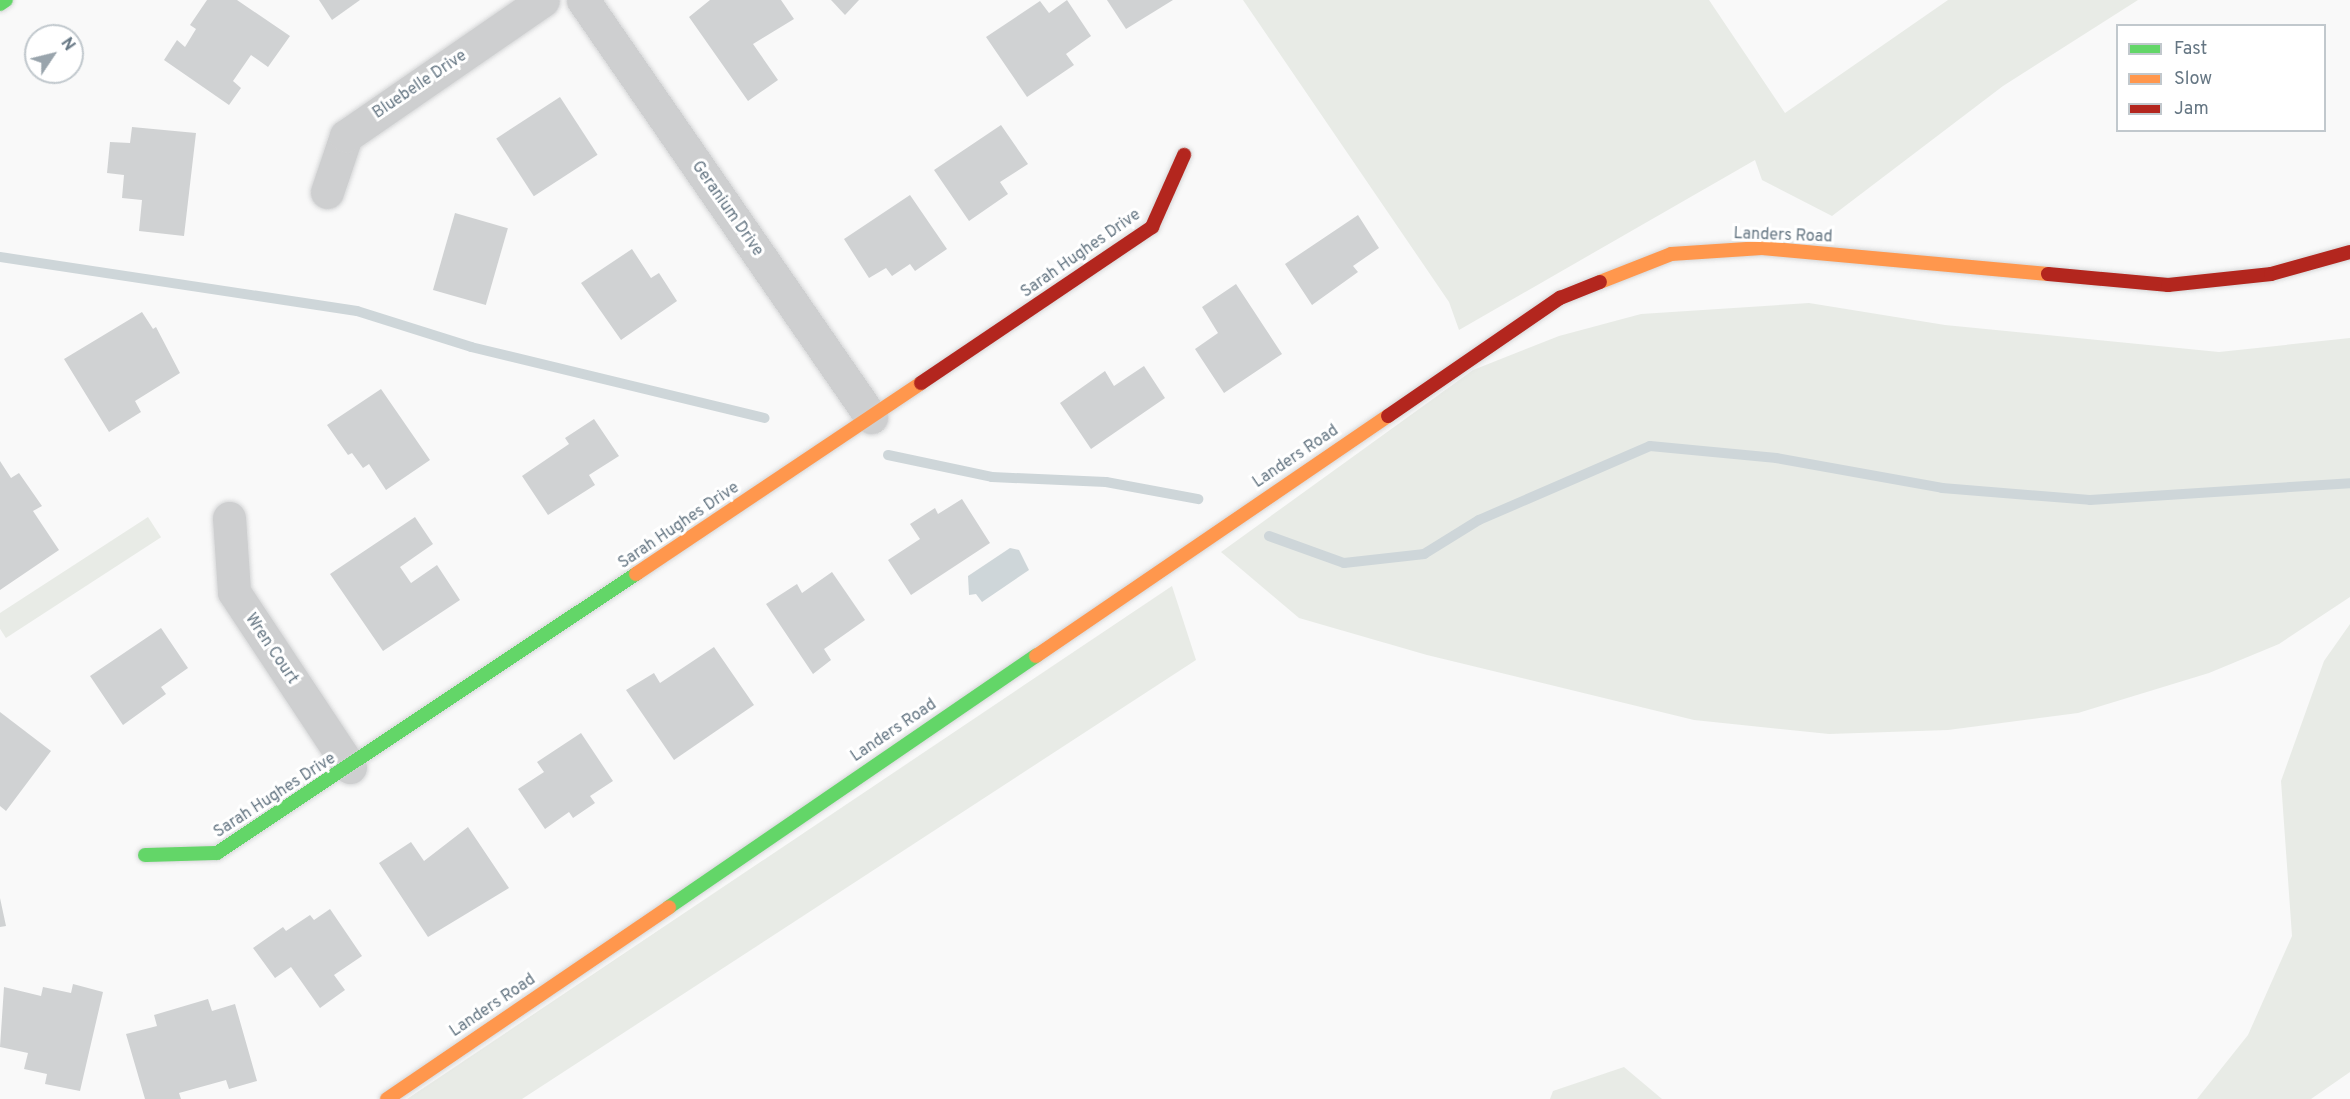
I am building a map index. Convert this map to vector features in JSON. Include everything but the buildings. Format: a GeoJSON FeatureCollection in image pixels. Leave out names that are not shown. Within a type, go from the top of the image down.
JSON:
{"type":"FeatureCollection","features":[{"type":"Feature","properties":{"kind":"street"},"geometry":{"type":"LineString","coordinates":[[0,4],[6,0]]}},
{"type":"Feature","properties":{"kind":"street","name":"Bluebelle Drive"},"geometry":{"type":"LineString","coordinates":[[327,192],[346,136],[543,0]]}},
{"type":"Feature","properties":{"kind":"street","name":"Geranium Drive"},"geometry":{"type":"LineString","coordinates":[[583,0],[871,417]]}},
{"type":"Feature","properties":{"kind":"street","name":"Sarah Hughes Drive"},"geometry":{"type":"LineString","coordinates":[[145,855],[217,853],[350,767],[871,417],[1152,227],[1184,155]]}},
{"type":"Feature","properties":{"kind":"street","name":"Landers Road"},"geometry":{"type":"LineString","coordinates":[[387,1099],[1560,298],[1671,254],[1728,250],[1773,249],[2168,285],[2271,274],[2350,252]]}},
{"type":"Feature","properties":{"kind":"street","name":"Wren Court"},"geometry":{"type":"LineString","coordinates":[[228,518],[234,592],[350,767]]}},
{"type":"Feature","properties":{"kind":"shaded area"},"geometry":{"type":"Polygon","coordinates":[[[1243,0],[1709,0],[1785,113],[1948,0],[2138,0],[2003,86],[1832,216],[1762,180],[1755,160],[1459,330],[1449,302],[1243,0]]]}},
{"type":"Feature","properties":{"kind":"shaded area"},"geometry":{"type":"Polygon","coordinates":[[[1809,303],[1945,325],[2219,352],[2350,338],[2350,597],[2279,644],[2209,673],[2078,713],[1948,730],[1829,734],[1694,720],[1427,655],[1299,618],[1221,552],[1473,370],[1559,336],[1641,314],[1809,303]]]}},
{"type":"Feature","properties":{"kind":"shaded area"},"geometry":{"type":"Polygon","coordinates":[[[148,517],[161,537],[6,638],[0,629],[0,613],[148,517]]]}},
{"type":"Feature","properties":{"kind":"shaded area"},"geometry":{"type":"Polygon","coordinates":[[[1010,548],[1019,550],[1029,570],[982,602],[976,594],[969,595],[968,576],[1010,548]]]}},
{"type":"Feature","properties":{"kind":"shaded area"},"geometry":{"type":"Polygon","coordinates":[[[1172,586],[1196,660],[522,1099],[407,1099],[1172,586]]]}},
{"type":"Feature","properties":{"kind":"shaded area"},"geometry":{"type":"Polygon","coordinates":[[[2350,624],[2350,1072],[2311,1099],[2197,1099],[2248,1035],[2292,936],[2281,781],[2324,661],[2350,624]]]}},
{"type":"Feature","properties":{"kind":"shaded area"},"geometry":{"type":"Polygon","coordinates":[[[1624,1067],[1662,1099],[1550,1099],[1553,1091],[1624,1067]]]}},
{"type":"Feature","properties":{"kind":"waterway"},"geometry":{"type":"LineString","coordinates":[[0,257],[357,311],[471,347],[765,418]]}},
{"type":"Feature","properties":{"kind":"waterway"},"geometry":{"type":"LineString","coordinates":[[1269,536],[1344,563],[1424,554],[1479,520],[1650,446],[1776,458],[1942,488],[2090,500],[2350,483]]}},
{"type":"Feature","properties":{"kind":"waterway"},"geometry":{"type":"LineString","coordinates":[[888,455],[992,477],[1106,482],[1198,499]]}},
{"type":"Feature","properties":{"kind":"traffic: fast"},"geometry":{"type":"LineString","coordinates":[[0,4],[6,0]]}},
{"type":"Feature","properties":{"kind":"traffic: fast"},"geometry":{"type":"LineString","coordinates":[[145,855],[217,853],[636,574]]}},
{"type":"Feature","properties":{"kind":"traffic: fast"},"geometry":{"type":"LineString","coordinates":[[669,907],[1036,656]]}},
{"type":"Feature","properties":{"kind":"traffic: slow"},"geometry":{"type":"LineString","coordinates":[[1600,282],[1671,254],[1762,248],[2048,274]]}},
{"type":"Feature","properties":{"kind":"traffic: slow"},"geometry":{"type":"LineString","coordinates":[[636,574],[921,383]]}},
{"type":"Feature","properties":{"kind":"traffic: slow"},"geometry":{"type":"LineString","coordinates":[[1036,656],[1388,416]]}},
{"type":"Feature","properties":{"kind":"traffic: slow"},"geometry":{"type":"LineString","coordinates":[[387,1099],[669,907]]}},
{"type":"Feature","properties":{"kind":"traffic: jam"},"geometry":{"type":"LineString","coordinates":[[921,383],[1152,227],[1184,155]]}},
{"type":"Feature","properties":{"kind":"traffic: jam"},"geometry":{"type":"LineString","coordinates":[[2048,274],[2168,285],[2271,274],[2350,252]]}},
{"type":"Feature","properties":{"kind":"traffic: jam"},"geometry":{"type":"LineString","coordinates":[[1388,416],[1560,298],[1600,282]]}}]}
